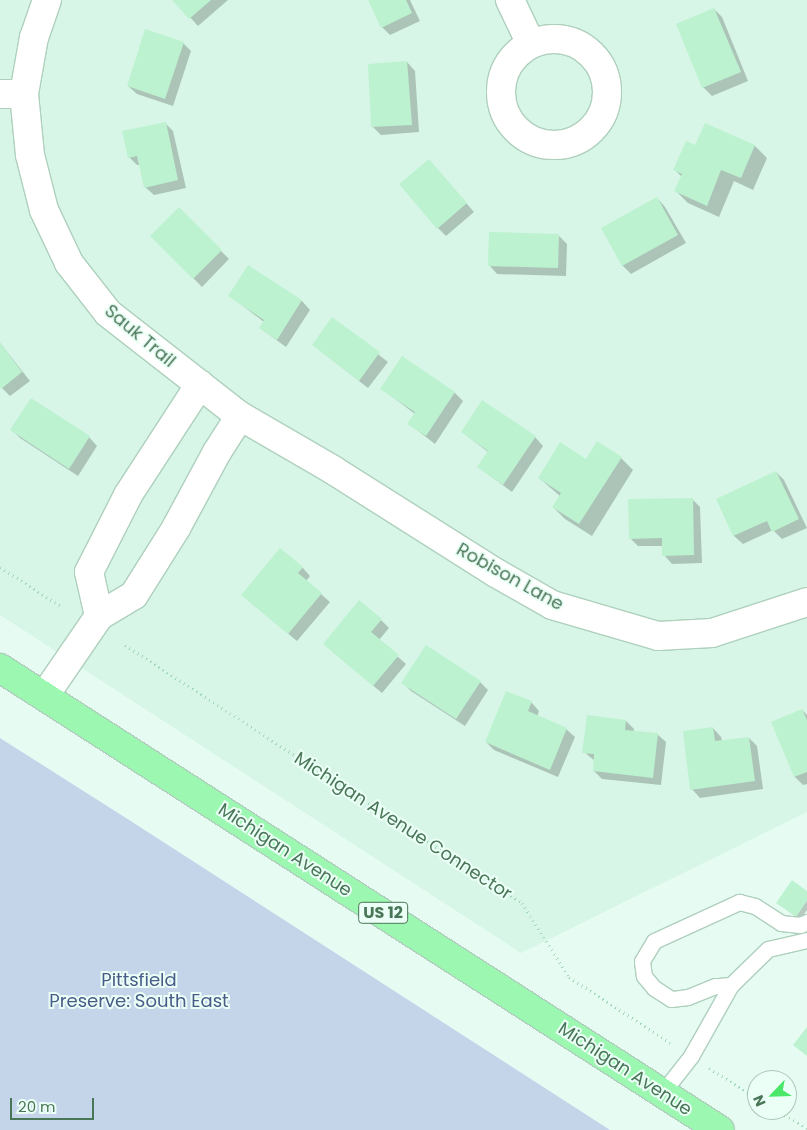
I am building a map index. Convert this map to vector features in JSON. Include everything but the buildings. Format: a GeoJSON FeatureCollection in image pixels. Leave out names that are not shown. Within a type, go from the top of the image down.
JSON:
{"type":"FeatureCollection","features":[{"type":"Feature","properties":{"kind":"highway","name":"Michigan Avenue"},"geometry":{"type":"LineString","coordinates":[[0,668],[45,695],[720,1130]]}},
{"type":"Feature","properties":{"kind":"street","name":"Sauk Trail"},"geometry":{"type":"LineString","coordinates":[[47,0],[12,94],[44,210],[69,263],[108,313],[240,416]]}},
{"type":"Feature","properties":{"kind":"street"},"geometry":{"type":"LineString","coordinates":[[510,0],[531,44]]}},
{"type":"Feature","properties":{"kind":"street"},"geometry":{"type":"LineString","coordinates":[[99,616],[89,572],[128,495],[200,384]]}},
{"type":"Feature","properties":{"kind":"street"},"geometry":{"type":"LineString","coordinates":[[45,695],[99,616],[134,595],[176,528],[240,416]]}},
{"type":"Feature","properties":{"kind":"street","name":"Robison Lane"},"geometry":{"type":"LineString","coordinates":[[240,416],[333,470],[496,573],[561,608],[658,636],[712,633],[807,602]]}},
{"type":"Feature","properties":{"kind":"lane"},"geometry":{"type":"LineString","coordinates":[[732,986],[715,986],[688,996],[671,999],[654,988],[644,976],[642,961],[654,942],[739,902],[755,906],[781,923],[800,925],[807,922]]}},
{"type":"Feature","properties":{"kind":"lane"},"geometry":{"type":"LineString","coordinates":[[662,1093],[691,1056],[732,986],[768,949],[807,940]]}},
{"type":"Feature","properties":{"kind":"path"},"geometry":{"type":"LineString","coordinates":[[0,567],[62,607]]}},
{"type":"Feature","properties":{"kind":"path","name":"Michigan Avenue Connector"},"geometry":{"type":"LineString","coordinates":[[125,645],[522,903],[569,977],[747,1092]]}},
{"type":"Feature","properties":{"kind":"path"},"geometry":{"type":"LineString","coordinates":[[793,1120],[807,1128]]}},
{"type":"Feature","properties":{"kind":"shaded area"},"geometry":{"type":"Polygon","coordinates":[[[0,0],[807,0],[807,812],[521,953],[0,615],[0,0]]]}},
{"type":"Feature","properties":{"kind":"green space","name":"Pittsfield Preserve: South East"},"geometry":{"type":"Polygon","coordinates":[[[0,738],[126,818],[610,1130],[0,1130],[0,738]]]}}]}
